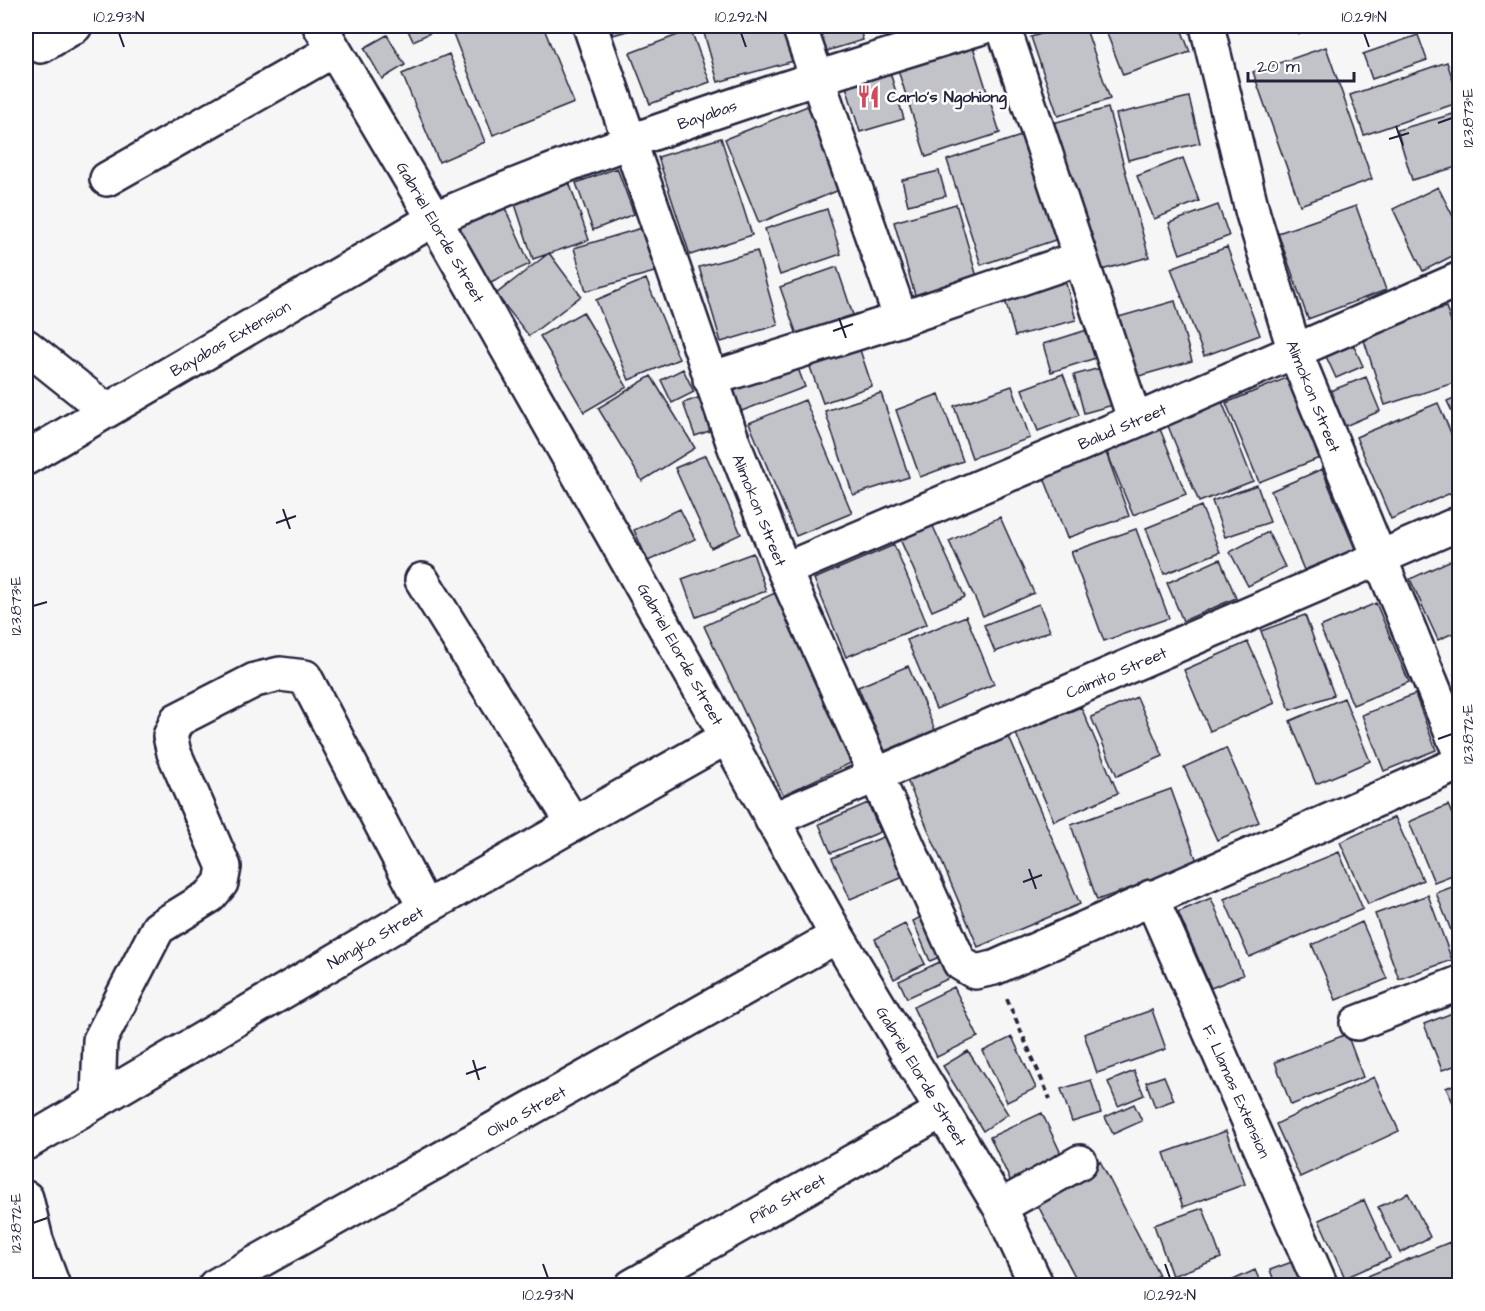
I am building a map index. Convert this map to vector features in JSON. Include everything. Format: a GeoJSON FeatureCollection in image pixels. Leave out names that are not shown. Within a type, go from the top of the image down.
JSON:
{"type":"FeatureCollection","features":[{"type":"Feature","properties":{"kind":"street"},"geometry":{"type":"LineString","coordinates":[[41,46],[75,26]]}},
{"type":"Feature","properties":{"kind":"street","name":"Alimokon Street"},"geometry":{"type":"LineString","coordinates":[[590,26],[710,380],[784,570],[874,776],[960,963],[985,970]]}},
{"type":"Feature","properties":{"kind":"street"},"geometry":{"type":"LineString","coordinates":[[799,26],[901,319]]}},
{"type":"Feature","properties":{"kind":"street","name":"Bayabas"},"geometry":{"type":"LineString","coordinates":[[434,219],[629,141],[816,77],[986,26]]}},
{"type":"Feature","properties":{"kind":"street"},"geometry":{"type":"LineString","coordinates":[[1003,26],[1135,421]]}},
{"type":"Feature","properties":{"kind":"street","name":"Alimokon Street"},"geometry":{"type":"LineString","coordinates":[[1207,26],[1252,214],[1295,352],[1460,753]]}},
{"type":"Feature","properties":{"kind":"street"},"geometry":{"type":"LineString","coordinates":[[108,179],[327,38]]}},
{"type":"Feature","properties":{"kind":"street","name":"Gabriel Elorde Street"},"geometry":{"type":"LineString","coordinates":[[327,38],[434,219],[837,936],[1000,1207],[1036,1286]]}},
{"type":"Feature","properties":{"kind":"street","name":"Bayabas Extension"},"geometry":{"type":"LineString","coordinates":[[26,458],[434,219]]}},
{"type":"Feature","properties":{"kind":"street"},"geometry":{"type":"LineString","coordinates":[[710,380],[901,319],[1080,258]]}},
{"type":"Feature","properties":{"kind":"street","name":"Balud Street"},"geometry":{"type":"LineString","coordinates":[[784,570],[1135,421],[1460,279]]}},
{"type":"Feature","properties":{"kind":"street"},"geometry":{"type":"LineString","coordinates":[[26,346],[106,410]]}},
{"type":"Feature","properties":{"kind":"street","name":"Caimito Street"},"geometry":{"type":"LineString","coordinates":[[772,820],[1460,523]]}},
{"type":"Feature","properties":{"kind":"street"},"geometry":{"type":"LineString","coordinates":[[422,580],[573,823]]}},
{"type":"Feature","properties":{"kind":"street"},"geometry":{"type":"LineString","coordinates":[[98,1099],[100,1040],[158,928],[210,896],[221,883],[224,867],[174,753],[171,736],[177,720],[255,680],[280,674],[305,677],[424,908]]}},
{"type":"Feature","properties":{"kind":"street","name":"Nangka Street"},"geometry":{"type":"LineString","coordinates":[[26,1143],[424,908],[727,737]]}},
{"type":"Feature","properties":{"kind":"street"},"geometry":{"type":"LineString","coordinates":[[985,970],[1460,763]]}},
{"type":"Feature","properties":{"kind":"street","name":"F. Llamas Extension"},"geometry":{"type":"LineString","coordinates":[[1151,897],[1321,1286]]}},
{"type":"Feature","properties":{"kind":"street","name":"Oliva Street"},"geometry":{"type":"LineString","coordinates":[[215,1286],[837,936]]}},
{"type":"Feature","properties":{"kind":"street"},"geometry":{"type":"LineString","coordinates":[[1357,1023],[1460,983]]}},
{"type":"Feature","properties":{"kind":"street","name":"Piña Street"},"geometry":{"type":"LineString","coordinates":[[632,1286],[942,1111]]}},
{"type":"Feature","properties":{"kind":"street"},"geometry":{"type":"LineString","coordinates":[[1000,1207],[1080,1162]]}},
{"type":"Feature","properties":{"kind":"street"},"geometry":{"type":"LineString","coordinates":[[26,1198],[36,1240],[53,1286]]}},
{"type":"Feature","properties":{"kind":"path"},"geometry":{"type":"LineString","coordinates":[[985,970],[1050,1099]]}},
{"type":"Feature","properties":{"kind":"building"},"geometry":{"type":"Polygon","coordinates":[[[406,26],[440,26],[441,28],[413,41],[406,26]]]}},
{"type":"Feature","properties":{"kind":"building"},"geometry":{"type":"Polygon","coordinates":[[[450,26],[543,26],[574,103],[493,135],[450,26]]]}},
{"type":"Feature","properties":{"kind":"building"},"geometry":{"type":"Polygon","coordinates":[[[610,26],[644,26],[613,35],[610,26]]]}},
{"type":"Feature","properties":{"kind":"building"},"geometry":{"type":"Polygon","coordinates":[[[702,26],[788,26],[797,60],[718,82],[702,26]]]}},
{"type":"Feature","properties":{"kind":"building"},"geometry":{"type":"Polygon","coordinates":[[[811,26],[859,26],[863,40],[820,53],[811,26]]]}},
{"type":"Feature","properties":{"kind":"building"},"geometry":{"type":"Polygon","coordinates":[[[1066,26],[1085,26],[1110,99],[1058,116],[1031,37],[1066,26]]]}},
{"type":"Feature","properties":{"kind":"building"},"geometry":{"type":"Polygon","coordinates":[[[1104,26],[1180,26],[1190,52],[1123,75],[1104,26]]]}},
{"type":"Feature","properties":{"kind":"building"},"geometry":{"type":"Polygon","coordinates":[[[1297,26],[1326,26],[1299,34],[1297,26]]]}},
{"type":"Feature","properties":{"kind":"building"},"geometry":{"type":"Polygon","coordinates":[[[691,30],[710,82],[650,104],[630,53],[691,30]]]}},
{"type":"Feature","properties":{"kind":"building"},"geometry":{"type":"Polygon","coordinates":[[[387,35],[405,65],[382,79],[364,48],[387,35]]]}},
{"type":"Feature","properties":{"kind":"building"},"geometry":{"type":"Polygon","coordinates":[[[1418,35],[1427,60],[1372,79],[1363,54],[1418,35]]]}},
{"type":"Feature","properties":{"kind":"building"},"geometry":{"type":"Polygon","coordinates":[[[970,37],[1000,133],[926,157],[895,61],[970,37]]]}},
{"type":"Feature","properties":{"kind":"building"},"geometry":{"type":"Polygon","coordinates":[[[1326,47],[1372,179],[1300,205],[1253,72],[1326,47]]]}},
{"type":"Feature","properties":{"kind":"building"},"geometry":{"type":"Polygon","coordinates":[[[449,54],[485,142],[439,162],[402,74],[449,54]]]}},
{"type":"Feature","properties":{"kind":"building"},"geometry":{"type":"Polygon","coordinates":[[[1447,62],[1460,102],[1364,135],[1350,95],[1447,62]]]}},
{"type":"Feature","properties":{"kind":"building"},"geometry":{"type":"Polygon","coordinates":[[[889,69],[904,119],[860,132],[845,83],[889,69]]]}},
{"type":"Feature","properties":{"kind":"building"},"geometry":{"type":"Polygon","coordinates":[[[1189,97],[1200,143],[1128,160],[1116,114],[1189,97]]]}},
{"type":"Feature","properties":{"kind":"building"},"geometry":{"type":"Polygon","coordinates":[[[810,105],[844,188],[759,223],[725,139],[810,105]]]}},
{"type":"Feature","properties":{"kind":"building"},"geometry":{"type":"Polygon","coordinates":[[[1108,108],[1149,257],[1094,272],[1053,123],[1108,108]]]}},
{"type":"Feature","properties":{"kind":"building"},"geometry":{"type":"Polygon","coordinates":[[[1460,112],[1460,166],[1412,180],[1397,130],[1460,112]]]}},
{"type":"Feature","properties":{"kind":"building"},"geometry":{"type":"Polygon","coordinates":[[[1024,135],[1058,239],[981,265],[947,160],[1024,135]]]}},
{"type":"Feature","properties":{"kind":"building"},"geometry":{"type":"Polygon","coordinates":[[[721,138],[752,235],[690,255],[658,157],[721,138]]]}},
{"type":"Feature","properties":{"kind":"building"},"geometry":{"type":"Polygon","coordinates":[[[1183,158],[1199,201],[1154,219],[1137,176],[1183,158]]]}},
{"type":"Feature","properties":{"kind":"building"},"geometry":{"type":"Polygon","coordinates":[[[617,168],[634,214],[593,230],[576,183],[617,168]]]}},
{"type":"Feature","properties":{"kind":"building"},"geometry":{"type":"Polygon","coordinates":[[[939,171],[946,196],[908,205],[902,180],[939,171]]]}},
{"type":"Feature","properties":{"kind":"building"},"geometry":{"type":"Polygon","coordinates":[[[569,182],[589,240],[533,259],[514,201],[569,182]]]}},
{"type":"Feature","properties":{"kind":"building"},"geometry":{"type":"Polygon","coordinates":[[[1438,187],[1460,230],[1460,252],[1423,271],[1393,209],[1438,187]]]}},
{"type":"Feature","properties":{"kind":"building"},"geometry":{"type":"Polygon","coordinates":[[[500,197],[530,264],[484,285],[455,216],[500,197]]]}},
{"type":"Feature","properties":{"kind":"building"},"geometry":{"type":"Polygon","coordinates":[[[956,204],[977,277],[915,295],[894,222],[956,204]]]}},
{"type":"Feature","properties":{"kind":"building"},"geometry":{"type":"Polygon","coordinates":[[[1218,205],[1229,236],[1180,254],[1169,223],[1218,205]]]}},
{"type":"Feature","properties":{"kind":"building"},"geometry":{"type":"Polygon","coordinates":[[[1356,206],[1386,290],[1308,319],[1278,233],[1356,206]]]}},
{"type":"Feature","properties":{"kind":"building"},"geometry":{"type":"Polygon","coordinates":[[[827,209],[841,254],[780,275],[765,229],[827,209]]]}},
{"type":"Feature","properties":{"kind":"building"},"geometry":{"type":"Polygon","coordinates":[[[645,227],[658,271],[586,291],[574,248],[645,227]]]}},
{"type":"Feature","properties":{"kind":"building"},"geometry":{"type":"Polygon","coordinates":[[[1227,247],[1260,335],[1204,356],[1171,268],[1227,247]]]}},
{"type":"Feature","properties":{"kind":"building"},"geometry":{"type":"Polygon","coordinates":[[[757,251],[778,325],[721,342],[699,267],[757,251]]]}},
{"type":"Feature","properties":{"kind":"building"},"geometry":{"type":"Polygon","coordinates":[[[549,253],[581,296],[529,336],[496,294],[549,253]]]}},
{"type":"Feature","properties":{"kind":"building"},"geometry":{"type":"Polygon","coordinates":[[[837,267],[853,315],[797,335],[780,287],[837,267]]]}},
{"type":"Feature","properties":{"kind":"building"},"geometry":{"type":"Polygon","coordinates":[[[1063,273],[1076,320],[1015,336],[1002,289],[1063,273]]]}},
{"type":"Feature","properties":{"kind":"building"},"geometry":{"type":"Polygon","coordinates":[[[646,279],[679,359],[629,380],[596,300],[646,279]]]}},
{"type":"Feature","properties":{"kind":"building"},"geometry":{"type":"Polygon","coordinates":[[[1175,301],[1192,361],[1125,380],[1108,320],[1175,301]]]}},
{"type":"Feature","properties":{"kind":"building"},"geometry":{"type":"Polygon","coordinates":[[[1460,302],[1460,316],[1455,304],[1460,302]]]}},
{"type":"Feature","properties":{"kind":"building"},"geometry":{"type":"Polygon","coordinates":[[[1446,307],[1460,349],[1460,381],[1385,405],[1362,334],[1446,307]]]}},
{"type":"Feature","properties":{"kind":"building"},"geometry":{"type":"Polygon","coordinates":[[[583,312],[627,387],[584,412],[540,336],[583,312]]]}},
{"type":"Feature","properties":{"kind":"building"},"geometry":{"type":"Polygon","coordinates":[[[1090,329],[1099,357],[1051,372],[1043,344],[1090,329]]]}},
{"type":"Feature","properties":{"kind":"building"},"geometry":{"type":"Polygon","coordinates":[[[856,338],[872,386],[823,403],[806,356],[856,338]]]}},
{"type":"Feature","properties":{"kind":"building"},"geometry":{"type":"Polygon","coordinates":[[[1351,340],[1363,366],[1336,378],[1324,352],[1351,340]]]}},
{"type":"Feature","properties":{"kind":"building"},"geometry":{"type":"Polygon","coordinates":[[[793,355],[805,387],[739,412],[727,379],[793,355]]]}},
{"type":"Feature","properties":{"kind":"building"},"geometry":{"type":"Polygon","coordinates":[[[1104,367],[1113,405],[1084,413],[1074,375],[1104,367]]]}},
{"type":"Feature","properties":{"kind":"building"},"geometry":{"type":"Polygon","coordinates":[[[683,369],[694,392],[672,403],[661,380],[683,369]]]}},
{"type":"Feature","properties":{"kind":"building"},"geometry":{"type":"Polygon","coordinates":[[[1063,374],[1079,415],[1038,431],[1022,389],[1063,374]]]}},
{"type":"Feature","properties":{"kind":"building"},"geometry":{"type":"Polygon","coordinates":[[[651,376],[695,448],[642,481],[598,408],[651,376]]]}},
{"type":"Feature","properties":{"kind":"building"},"geometry":{"type":"Polygon","coordinates":[[[1289,377],[1322,457],[1259,482],[1226,403],[1289,377]]]}},
{"type":"Feature","properties":{"kind":"building"},"geometry":{"type":"Polygon","coordinates":[[[1366,377],[1380,411],[1345,426],[1330,391],[1366,377]]]}},
{"type":"Feature","properties":{"kind":"building"},"geometry":{"type":"Polygon","coordinates":[[[1012,386],[1030,438],[972,458],[954,406],[1012,386]]]}},
{"type":"Feature","properties":{"kind":"building"},"geometry":{"type":"Polygon","coordinates":[[[881,393],[909,477],[853,495],[825,411],[881,393]]]}},
{"type":"Feature","properties":{"kind":"building"},"geometry":{"type":"Polygon","coordinates":[[[939,394],[963,461],[920,477],[896,410],[939,394]]]}},
{"type":"Feature","properties":{"kind":"building"},"geometry":{"type":"Polygon","coordinates":[[[1460,395],[1460,428],[1447,401],[1460,395]]]}},
{"type":"Feature","properties":{"kind":"building"},"geometry":{"type":"Polygon","coordinates":[[[701,397],[712,430],[695,436],[683,403],[701,397]]]}},
{"type":"Feature","properties":{"kind":"building"},"geometry":{"type":"Polygon","coordinates":[[[1221,399],[1253,481],[1199,502],[1166,421],[1221,399]]]}},
{"type":"Feature","properties":{"kind":"building"},"geometry":{"type":"Polygon","coordinates":[[[805,400],[852,513],[796,536],[749,423],[805,400]]]}},
{"type":"Feature","properties":{"kind":"building"},"geometry":{"type":"Polygon","coordinates":[[[1438,403],[1460,454],[1460,489],[1391,519],[1356,437],[1438,403]]]}},
{"type":"Feature","properties":{"kind":"building"},"geometry":{"type":"Polygon","coordinates":[[[1160,429],[1186,494],[1133,515],[1106,450],[1160,429]]]}},
{"type":"Feature","properties":{"kind":"building"},"geometry":{"type":"Polygon","coordinates":[[[1103,444],[1129,516],[1067,538],[1040,467],[1103,444]]]}},
{"type":"Feature","properties":{"kind":"building"},"geometry":{"type":"Polygon","coordinates":[[[706,455],[741,534],[711,548],[675,468],[706,455]]]}},
{"type":"Feature","properties":{"kind":"building"},"geometry":{"type":"Polygon","coordinates":[[[1322,469],[1355,549],[1304,570],[1271,491],[1322,469]]]}},
{"type":"Feature","properties":{"kind":"building"},"geometry":{"type":"Polygon","coordinates":[[[1257,485],[1270,522],[1225,537],[1212,501],[1257,485]]]}},
{"type":"Feature","properties":{"kind":"building"},"geometry":{"type":"Polygon","coordinates":[[[1201,506],[1220,552],[1164,574],[1146,528],[1201,506]]]}},
{"type":"Feature","properties":{"kind":"building"},"geometry":{"type":"Polygon","coordinates":[[[680,509],[695,539],[648,561],[634,530],[680,509]]]}},
{"type":"Feature","properties":{"kind":"building"},"geometry":{"type":"Polygon","coordinates":[[[1000,517],[1034,593],[983,616],[949,541],[1000,517]]]}},
{"type":"Feature","properties":{"kind":"building"},"geometry":{"type":"Polygon","coordinates":[[[932,524],[965,597],[932,611],[900,539],[932,524]]]}},
{"type":"Feature","properties":{"kind":"building"},"geometry":{"type":"Polygon","coordinates":[[[1136,529],[1169,618],[1104,641],[1071,552],[1136,529]]]}},
{"type":"Feature","properties":{"kind":"building"},"geometry":{"type":"Polygon","coordinates":[[[1268,532],[1285,567],[1248,586],[1230,552],[1268,532]]]}},
{"type":"Feature","properties":{"kind":"building"},"geometry":{"type":"Polygon","coordinates":[[[894,545],[927,624],[846,657],[814,579],[894,545]]]}},
{"type":"Feature","properties":{"kind":"building"},"geometry":{"type":"Polygon","coordinates":[[[753,553],[766,591],[696,617],[682,579],[753,553]]]}},
{"type":"Feature","properties":{"kind":"building"},"geometry":{"type":"Polygon","coordinates":[[[1460,556],[1460,630],[1438,640],[1410,579],[1460,556]]]}},
{"type":"Feature","properties":{"kind":"building"},"geometry":{"type":"Polygon","coordinates":[[[1220,559],[1236,598],[1183,621],[1167,583],[1220,559]]]}},
{"type":"Feature","properties":{"kind":"building"},"geometry":{"type":"Polygon","coordinates":[[[775,593],[853,762],[783,795],[704,626],[775,593]]]}},
{"type":"Feature","properties":{"kind":"building"},"geometry":{"type":"Polygon","coordinates":[[[1376,603],[1409,682],[1353,705],[1320,627],[1376,603]]]}},
{"type":"Feature","properties":{"kind":"building"},"geometry":{"type":"Polygon","coordinates":[[[1039,604],[1050,631],[995,652],[984,625],[1039,604]]]}},
{"type":"Feature","properties":{"kind":"building"},"geometry":{"type":"Polygon","coordinates":[[[1305,615],[1334,695],[1290,710],[1261,631],[1305,615]]]}},
{"type":"Feature","properties":{"kind":"building"},"geometry":{"type":"Polygon","coordinates":[[[966,616],[994,684],[936,709],[907,640],[966,616]]]}},
{"type":"Feature","properties":{"kind":"building"},"geometry":{"type":"Polygon","coordinates":[[[1248,642],[1275,703],[1210,731],[1184,670],[1248,642]]]}},
{"type":"Feature","properties":{"kind":"building"},"geometry":{"type":"Polygon","coordinates":[[[908,666],[935,730],[885,751],[858,687],[908,666]]]}},
{"type":"Feature","properties":{"kind":"building"},"geometry":{"type":"Polygon","coordinates":[[[1460,672],[1460,686],[1454,674],[1460,672]]]}},
{"type":"Feature","properties":{"kind":"building"},"geometry":{"type":"Polygon","coordinates":[[[1415,694],[1436,750],[1384,771],[1362,715],[1415,694]]]}},
{"type":"Feature","properties":{"kind":"building"},"geometry":{"type":"Polygon","coordinates":[[[1137,697],[1163,756],[1117,776],[1091,717],[1137,697]]]}},
{"type":"Feature","properties":{"kind":"building"},"geometry":{"type":"Polygon","coordinates":[[[1344,698],[1370,761],[1316,784],[1290,721],[1344,698]]]}},
{"type":"Feature","properties":{"kind":"building"},"geometry":{"type":"Polygon","coordinates":[[[1081,707],[1118,793],[1054,821],[1016,734],[1081,707]]]}},
{"type":"Feature","properties":{"kind":"building"},"geometry":{"type":"Polygon","coordinates":[[[1009,737],[1080,904],[978,947],[907,780],[1009,737]]]}},
{"type":"Feature","properties":{"kind":"building"},"geometry":{"type":"Polygon","coordinates":[[[1226,748],[1259,822],[1217,840],[1184,767],[1226,748]]]}},
{"type":"Feature","properties":{"kind":"building"},"geometry":{"type":"Polygon","coordinates":[[[1171,789],[1198,864],[1097,900],[1071,825],[1171,789]]]}},
{"type":"Feature","properties":{"kind":"building"},"geometry":{"type":"Polygon","coordinates":[[[868,803],[880,832],[831,853],[819,824],[868,803]]]}},
{"type":"Feature","properties":{"kind":"building"},"geometry":{"type":"Polygon","coordinates":[[[1448,805],[1460,833],[1460,872],[1434,882],[1409,822],[1448,805]]]}},
{"type":"Feature","properties":{"kind":"building"},"geometry":{"type":"Polygon","coordinates":[[[1395,817],[1423,880],[1368,904],[1340,842],[1395,817]]]}},
{"type":"Feature","properties":{"kind":"building"},"geometry":{"type":"Polygon","coordinates":[[[888,835],[906,876],[850,899],[832,858],[888,835]]]}},
{"type":"Feature","properties":{"kind":"building"},"geometry":{"type":"Polygon","coordinates":[[[1339,852],[1363,909],[1249,957],[1224,899],[1339,852]]]}},
{"type":"Feature","properties":{"kind":"building"},"geometry":{"type":"Polygon","coordinates":[[[1460,884],[1460,953],[1436,893],[1460,884]]]}},
{"type":"Feature","properties":{"kind":"building"},"geometry":{"type":"Polygon","coordinates":[[[1428,895],[1452,960],[1399,979],[1375,914],[1428,895]]]}},
{"type":"Feature","properties":{"kind":"building"},"geometry":{"type":"Polygon","coordinates":[[[1211,898],[1243,975],[1211,988],[1178,912],[1211,898]]]}},
{"type":"Feature","properties":{"kind":"building"},"geometry":{"type":"Polygon","coordinates":[[[928,913],[946,954],[930,961],[913,921],[928,913]]]}},
{"type":"Feature","properties":{"kind":"building"},"geometry":{"type":"Polygon","coordinates":[[[1362,922],[1387,979],[1336,1000],[1312,945],[1362,922]]]}},
{"type":"Feature","properties":{"kind":"building"},"geometry":{"type":"Polygon","coordinates":[[[905,924],[925,964],[894,979],[875,939],[905,924]]]}},
{"type":"Feature","properties":{"kind":"building"},"geometry":{"type":"Polygon","coordinates":[[[948,958],[956,975],[907,998],[899,981],[948,958]]]}},
{"type":"Feature","properties":{"kind":"building"},"geometry":{"type":"Polygon","coordinates":[[[954,987],[978,1037],[937,1057],[913,1007],[954,987]]]}},
{"type":"Feature","properties":{"kind":"building"},"geometry":{"type":"Polygon","coordinates":[[[1152,1010],[1166,1049],[1097,1073],[1084,1034],[1152,1010]]]}},
{"type":"Feature","properties":{"kind":"building"},"geometry":{"type":"Polygon","coordinates":[[[1460,1010],[1460,1064],[1442,1070],[1424,1024],[1460,1010]]]}},
{"type":"Feature","properties":{"kind":"building"},"geometry":{"type":"Polygon","coordinates":[[[1347,1034],[1363,1077],[1291,1105],[1275,1062],[1347,1034]]]}},
{"type":"Feature","properties":{"kind":"building"},"geometry":{"type":"Polygon","coordinates":[[[1012,1037],[1036,1088],[1007,1102],[983,1051],[1012,1037]]]}},
{"type":"Feature","properties":{"kind":"building"},"geometry":{"type":"Polygon","coordinates":[[[968,1051],[1008,1114],[983,1131],[943,1066],[968,1051]]]}},
{"type":"Feature","properties":{"kind":"building"},"geometry":{"type":"Polygon","coordinates":[[[1134,1071],[1144,1095],[1118,1106],[1108,1082],[1134,1071]]]}},
{"type":"Feature","properties":{"kind":"building"},"geometry":{"type":"Polygon","coordinates":[[[1164,1076],[1174,1100],[1155,1107],[1146,1082],[1164,1076]]]}},
{"type":"Feature","properties":{"kind":"building"},"geometry":{"type":"Polygon","coordinates":[[[1374,1077],[1399,1131],[1300,1177],[1276,1124],[1374,1077]]]}},
{"type":"Feature","properties":{"kind":"building"},"geometry":{"type":"Polygon","coordinates":[[[1091,1080],[1101,1113],[1072,1122],[1061,1089],[1091,1080]]]}},
{"type":"Feature","properties":{"kind":"building"},"geometry":{"type":"Polygon","coordinates":[[[1460,1082],[1460,1117],[1446,1088],[1460,1082]]]}},
{"type":"Feature","properties":{"kind":"building"},"geometry":{"type":"Polygon","coordinates":[[[1134,1104],[1142,1121],[1113,1134],[1105,1117],[1134,1104]]]}},
{"type":"Feature","properties":{"kind":"building"},"geometry":{"type":"Polygon","coordinates":[[[1042,1113],[1063,1158],[1011,1182],[990,1137],[1042,1113]]]}},
{"type":"Feature","properties":{"kind":"building"},"geometry":{"type":"Polygon","coordinates":[[[1226,1131],[1245,1184],[1183,1207],[1164,1153],[1226,1131]]]}},
{"type":"Feature","properties":{"kind":"building"},"geometry":{"type":"Polygon","coordinates":[[[1100,1161],[1159,1275],[1139,1286],[1080,1286],[1033,1196],[1100,1161]]]}},
{"type":"Feature","properties":{"kind":"building"},"geometry":{"type":"Polygon","coordinates":[[[1408,1193],[1430,1237],[1400,1253],[1378,1207],[1408,1193]]]}},
{"type":"Feature","properties":{"kind":"building"},"geometry":{"type":"Polygon","coordinates":[[[1364,1200],[1390,1258],[1345,1278],[1319,1220],[1364,1200]]]}},
{"type":"Feature","properties":{"kind":"building"},"geometry":{"type":"Polygon","coordinates":[[[1203,1208],[1221,1258],[1172,1276],[1154,1225],[1203,1208]]]}},
{"type":"Feature","properties":{"kind":"building"},"geometry":{"type":"Polygon","coordinates":[[[1450,1242],[1460,1265],[1460,1286],[1352,1286],[1351,1283],[1450,1242]]]}},
{"type":"Feature","properties":{"kind":"building"},"geometry":{"type":"Polygon","coordinates":[[[1300,1259],[1309,1286],[1276,1286],[1270,1270],[1300,1259]]]}},
{"type":"Feature","properties":{"kind":"building"},"geometry":{"type":"Polygon","coordinates":[[[1255,1270],[1262,1286],[1220,1286],[1255,1270]]]}},
{"type":"Feature","properties":{"kind":"place","name":"Carlo’s Ngohiong"},"geometry":{"type":"Point","coordinates":[869,96]}}]}
